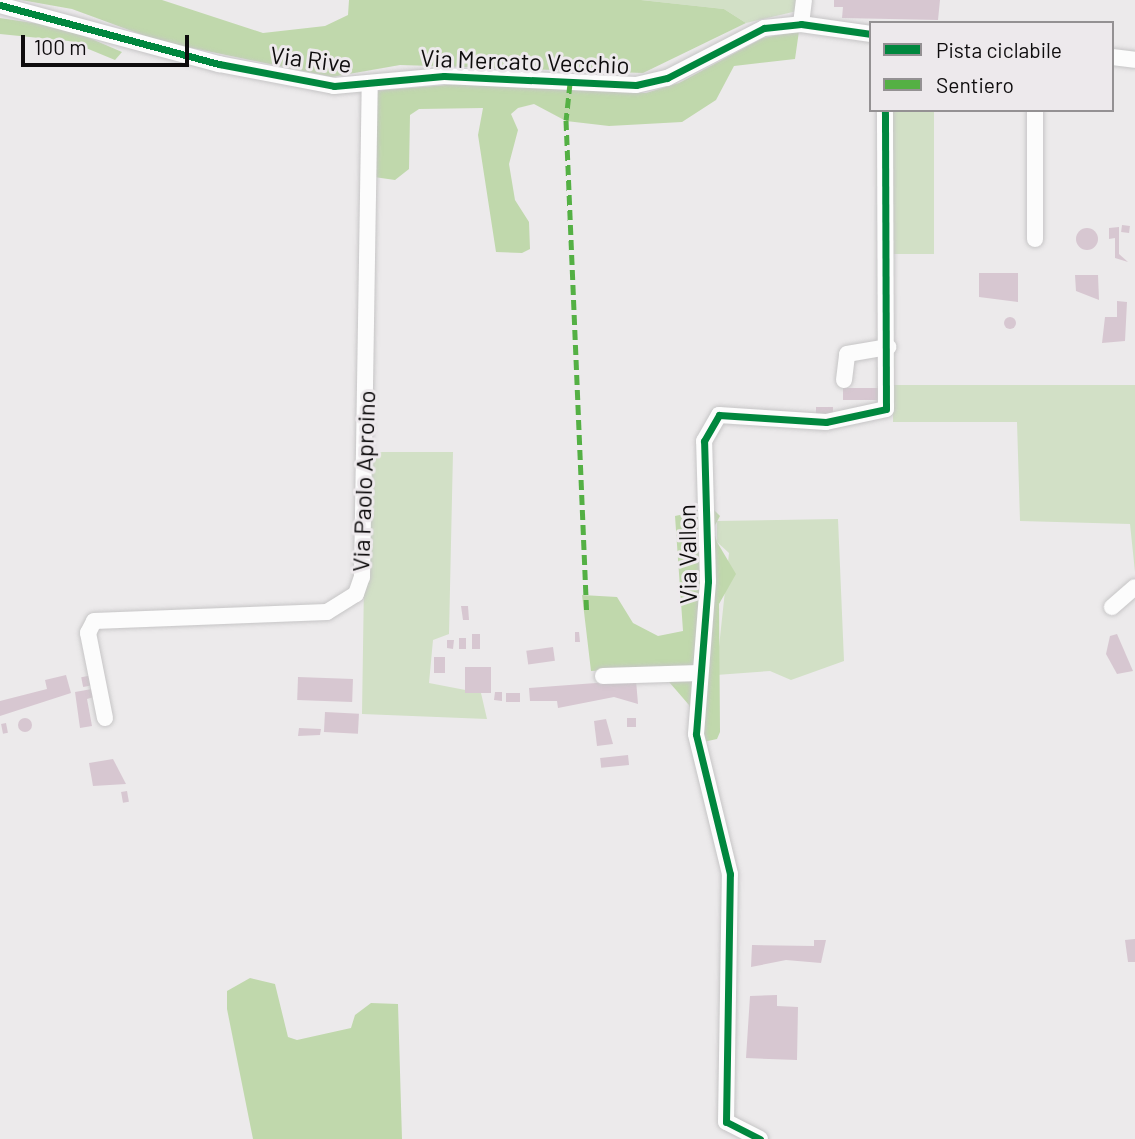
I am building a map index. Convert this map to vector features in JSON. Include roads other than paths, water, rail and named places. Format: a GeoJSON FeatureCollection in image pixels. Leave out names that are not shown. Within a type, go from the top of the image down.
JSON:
{"type":"FeatureCollection","features":[{"type":"Feature","properties":{"kind":"street"},"geometry":{"type":"LineString","coordinates":[[801,24],[804,0]]}},
{"type":"Feature","properties":{"kind":"street","name":"Via Rive"},"geometry":{"type":"LineString","coordinates":[[0,5],[231,67],[334,86],[372,83]]}},
{"type":"Feature","properties":{"kind":"street","name":"Via Mercato Vecchio"},"geometry":{"type":"LineString","coordinates":[[372,83],[443,76],[652,83],[744,35],[801,24],[869,34]]}},
{"type":"Feature","properties":{"kind":"street"},"geometry":{"type":"LineString","coordinates":[[1114,57],[1135,60]]}},
{"type":"Feature","properties":{"kind":"street","name":"Via Paolo Aproino"},"geometry":{"type":"LineString","coordinates":[[104,718],[88,634],[94,621],[327,611],[356,594],[362,577],[372,83]]}},
{"type":"Feature","properties":{"kind":"street","name":"Via Vallon"},"geometry":{"type":"LineString","coordinates":[[760,1139],[726,1122],[730,874],[699,761],[708,426],[728,414],[826,422],[881,413],[889,402],[884,112]]}},
{"type":"Feature","properties":{"kind":"street"},"geometry":{"type":"LineString","coordinates":[[1035,112],[1035,239]]}},
{"type":"Feature","properties":{"kind":"street"},"geometry":{"type":"LineString","coordinates":[[844,380],[847,354],[888,347]]}},
{"type":"Feature","properties":{"kind":"street"},"geometry":{"type":"LineString","coordinates":[[1112,607],[1135,587]]}},
{"type":"Feature","properties":{"kind":"street"},"geometry":{"type":"LineString","coordinates":[[603,676],[700,673]]}}]}
